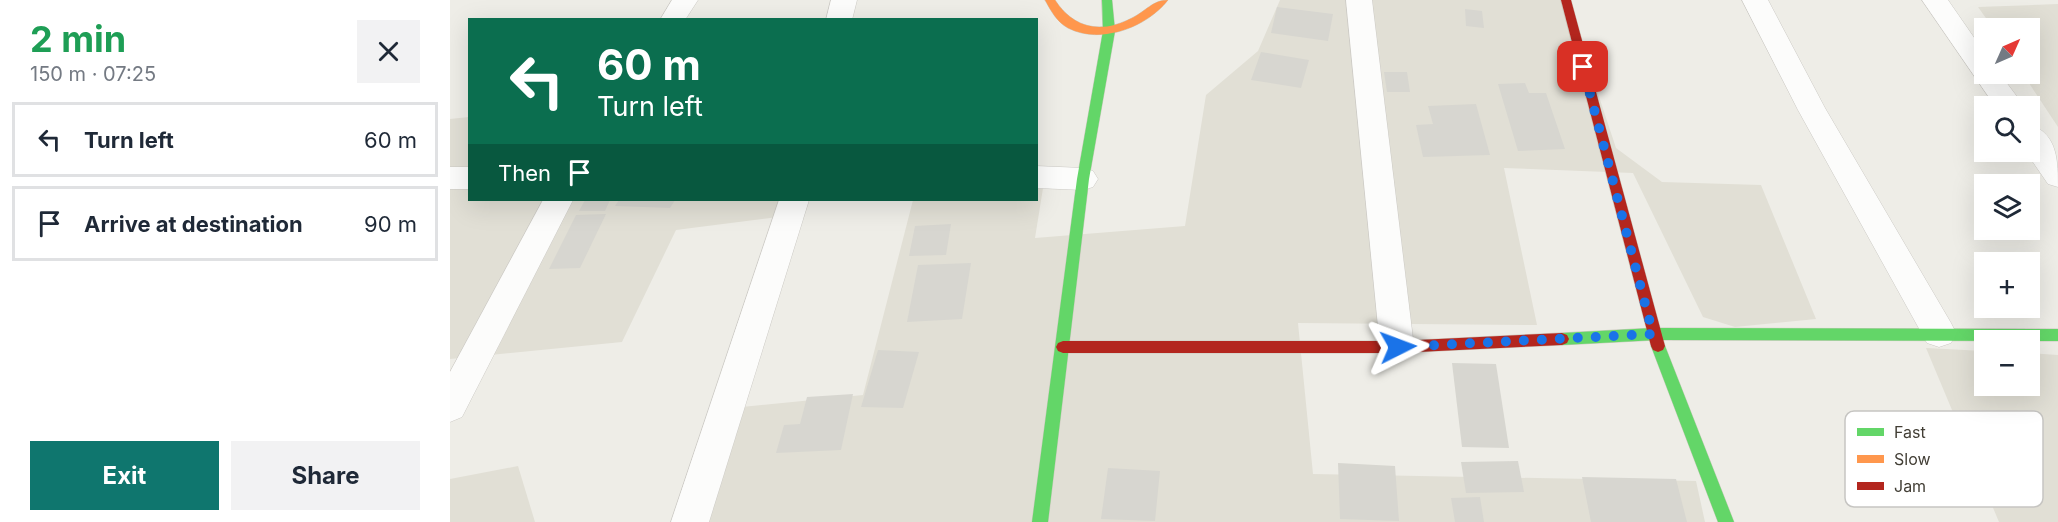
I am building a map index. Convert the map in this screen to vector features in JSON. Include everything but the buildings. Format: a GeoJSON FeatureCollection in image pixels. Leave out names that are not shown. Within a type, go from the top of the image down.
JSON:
{"type":"FeatureCollection","features":[{"type":"Feature","properties":{"kind":"street"},"geometry":{"type":"LineString","coordinates":[[673,18],[685,0]]}},
{"type":"Feature","properties":{"kind":"street"},"geometry":{"type":"LineString","coordinates":[[840,18],[844,0]]}},
{"type":"Feature","properties":{"kind":"street"},"geometry":{"type":"LineString","coordinates":[[1050,0],[1055,13],[1071,25],[1089,30],[1109,31],[1122,29],[1145,19],[1163,0]]}},
{"type":"Feature","properties":{"kind":"street"},"geometry":{"type":"LineString","coordinates":[[1040,522],[1083,179],[1109,31],[1107,0]]}},
{"type":"Feature","properties":{"kind":"street"},"geometry":{"type":"LineString","coordinates":[[1359,0],[1398,347]]}},
{"type":"Feature","properties":{"kind":"street"},"geometry":{"type":"LineString","coordinates":[[1566,0],[1653,334],[1726,522]]}},
{"type":"Feature","properties":{"kind":"street"},"geometry":{"type":"LineString","coordinates":[[1755,0],[1812,110],[1939,333]]}},
{"type":"Feature","properties":{"kind":"street"},"geometry":{"type":"LineString","coordinates":[[1935,0],[1974,56]]}},
{"type":"Feature","properties":{"kind":"street"},"geometry":{"type":"LineString","coordinates":[[2040,150],[2058,176]]}},
{"type":"Feature","properties":{"kind":"street"},"geometry":{"type":"LineString","coordinates":[[1038,177],[1083,179]]}},
{"type":"Feature","properties":{"kind":"street"},"geometry":{"type":"LineString","coordinates":[[450,178],[468,178]]}},
{"type":"Feature","properties":{"kind":"street"},"geometry":{"type":"LineString","coordinates":[[450,406],[557,201]]}},
{"type":"Feature","properties":{"kind":"street"},"geometry":{"type":"LineString","coordinates":[[690,522],[794,201]]}},
{"type":"Feature","properties":{"kind":"street"},"geometry":{"type":"LineString","coordinates":[[1063,347],[1398,347],[1653,334],[2058,335]]}},
{"type":"Feature","properties":{"kind":"shaded area"},"geometry":{"type":"Polygon","coordinates":[[[1280,0],[1567,0],[1616,148],[1662,182],[1761,185],[1816,319],[1735,327],[1703,317],[1633,173],[1504,168],[1537,325],[1298,323],[1313,474],[1696,481],[1705,522],[702,522],[732,408],[863,395],[913,201],[1038,201],[1038,182],[1044,182],[1035,238],[1185,226],[1206,95],[1258,51],[1280,0]]]}},
{"type":"Feature","properties":{"kind":"shaded area"},"geometry":{"type":"Polygon","coordinates":[[[2058,4],[2058,127],[2040,100],[2040,96],[2038,96],[2030,84],[2040,84],[2040,18],[1986,18],[1978,7],[2058,4]]]}},
{"type":"Feature","properties":{"kind":"shaded area"},"geometry":{"type":"Polygon","coordinates":[[[468,117],[468,201],[784,201],[778,217],[676,230],[622,342],[450,359],[450,119],[468,117]]]}},
{"type":"Feature","properties":{"kind":"shaded area"},"geometry":{"type":"Polygon","coordinates":[[[1926,348],[1974,350],[1974,396],[2040,396],[2040,354],[2058,355],[2058,522],[1999,522],[1993,507],[2043,507],[2043,411],[1952,411],[1926,348]]]}},
{"type":"Feature","properties":{"kind":"shaded area"},"geometry":{"type":"Polygon","coordinates":[[[518,466],[535,522],[450,522],[450,479],[518,466]]]}},
{"type":"Feature","properties":{"kind":"traffic: fast"},"geometry":{"type":"LineString","coordinates":[[1040,522],[1083,179],[1109,31],[1107,0]]}},
{"type":"Feature","properties":{"kind":"traffic: fast"},"geometry":{"type":"LineString","coordinates":[[1562,339],[1653,334],[2058,335]]}},
{"type":"Feature","properties":{"kind":"traffic: fast"},"geometry":{"type":"LineString","coordinates":[[1658,346],[1726,522]]}},
{"type":"Feature","properties":{"kind":"traffic: slow"},"geometry":{"type":"LineString","coordinates":[[1050,0],[1060,15],[1072,25],[1087,30],[1104,31],[1136,21],[1163,0]]}},
{"type":"Feature","properties":{"kind":"traffic: jam"},"geometry":{"type":"LineString","coordinates":[[1566,0],[1658,346]]}},
{"type":"Feature","properties":{"kind":"traffic: jam"},"geometry":{"type":"LineString","coordinates":[[1063,347],[1397,347],[1562,339]]}},
{"type":"Feature","properties":{"kind":"route"},"geometry":{"type":"LineString","coordinates":[[1398,347],[1653,334],[1583,67]]}}]}
